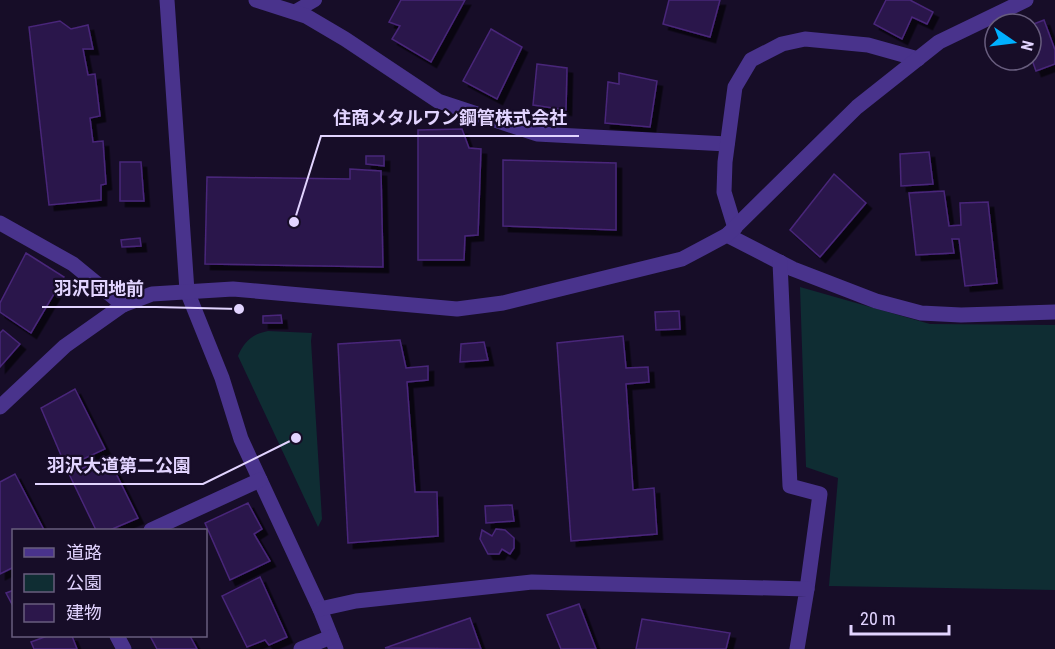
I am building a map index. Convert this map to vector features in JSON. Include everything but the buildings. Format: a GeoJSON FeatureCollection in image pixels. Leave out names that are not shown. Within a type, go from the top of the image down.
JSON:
{"type":"FeatureCollection","features":[{"type":"Feature","properties":{"kind":"street"},"geometry":{"type":"LineString","coordinates":[[167,0],[186,291],[222,378],[242,439],[320,609],[333,643],[301,649]]}},
{"type":"Feature","properties":{"kind":"street"},"geometry":{"type":"LineString","coordinates":[[256,0],[306,16],[438,101],[537,134],[727,144]]}},
{"type":"Feature","properties":{"kind":"street"},"geometry":{"type":"LineString","coordinates":[[0,407],[65,346],[123,305],[152,294],[233,289],[457,309],[504,303],[682,259],[731,231],[857,107],[939,42],[1026,0]]}},
{"type":"Feature","properties":{"kind":"street"},"geometry":{"type":"LineString","coordinates":[[918,58],[868,45],[806,39],[782,44],[751,60],[735,87],[727,144],[724,192],[731,231],[780,262],[876,301],[921,313],[962,315],[1055,312]]}},
{"type":"Feature","properties":{"kind":"street"},"geometry":{"type":"LineString","coordinates":[[0,223],[73,264],[123,305]]}},
{"type":"Feature","properties":{"kind":"street"},"geometry":{"type":"LineString","coordinates":[[780,262],[790,486],[820,494],[797,649]]}},
{"type":"Feature","properties":{"kind":"street"},"geometry":{"type":"LineString","coordinates":[[155,529],[260,480]]}},
{"type":"Feature","properties":{"kind":"street"},"geometry":{"type":"LineString","coordinates":[[320,609],[356,601],[532,582],[807,589]]}},
{"type":"Feature","properties":{"kind":"lane"},"geometry":{"type":"LineString","coordinates":[[294,12],[315,0]]}},
{"type":"Feature","properties":{"kind":"green space"},"geometry":{"type":"Polygon","coordinates":[[[800,287],[930,324],[1055,325],[1055,590],[829,586],[838,478],[806,467],[800,287]]]}},
{"type":"Feature","properties":{"kind":"green space"},"geometry":{"type":"Polygon","coordinates":[[[268,331],[312,333],[322,519],[318,527],[238,356],[249,339],[268,331]]]}},
{"type":"Feature","properties":{"kind":"place","name":"住商メタルワン鋼管株式会社"},"geometry":{"type":"Point","coordinates":[294,222]}},
{"type":"Feature","properties":{"kind":"place","name":"羽沢団地前"},"geometry":{"type":"Point","coordinates":[239,309]}},
{"type":"Feature","properties":{"kind":"place","name":"羽沢大道第二公園"},"geometry":{"type":"Point","coordinates":[296,438]}}]}
